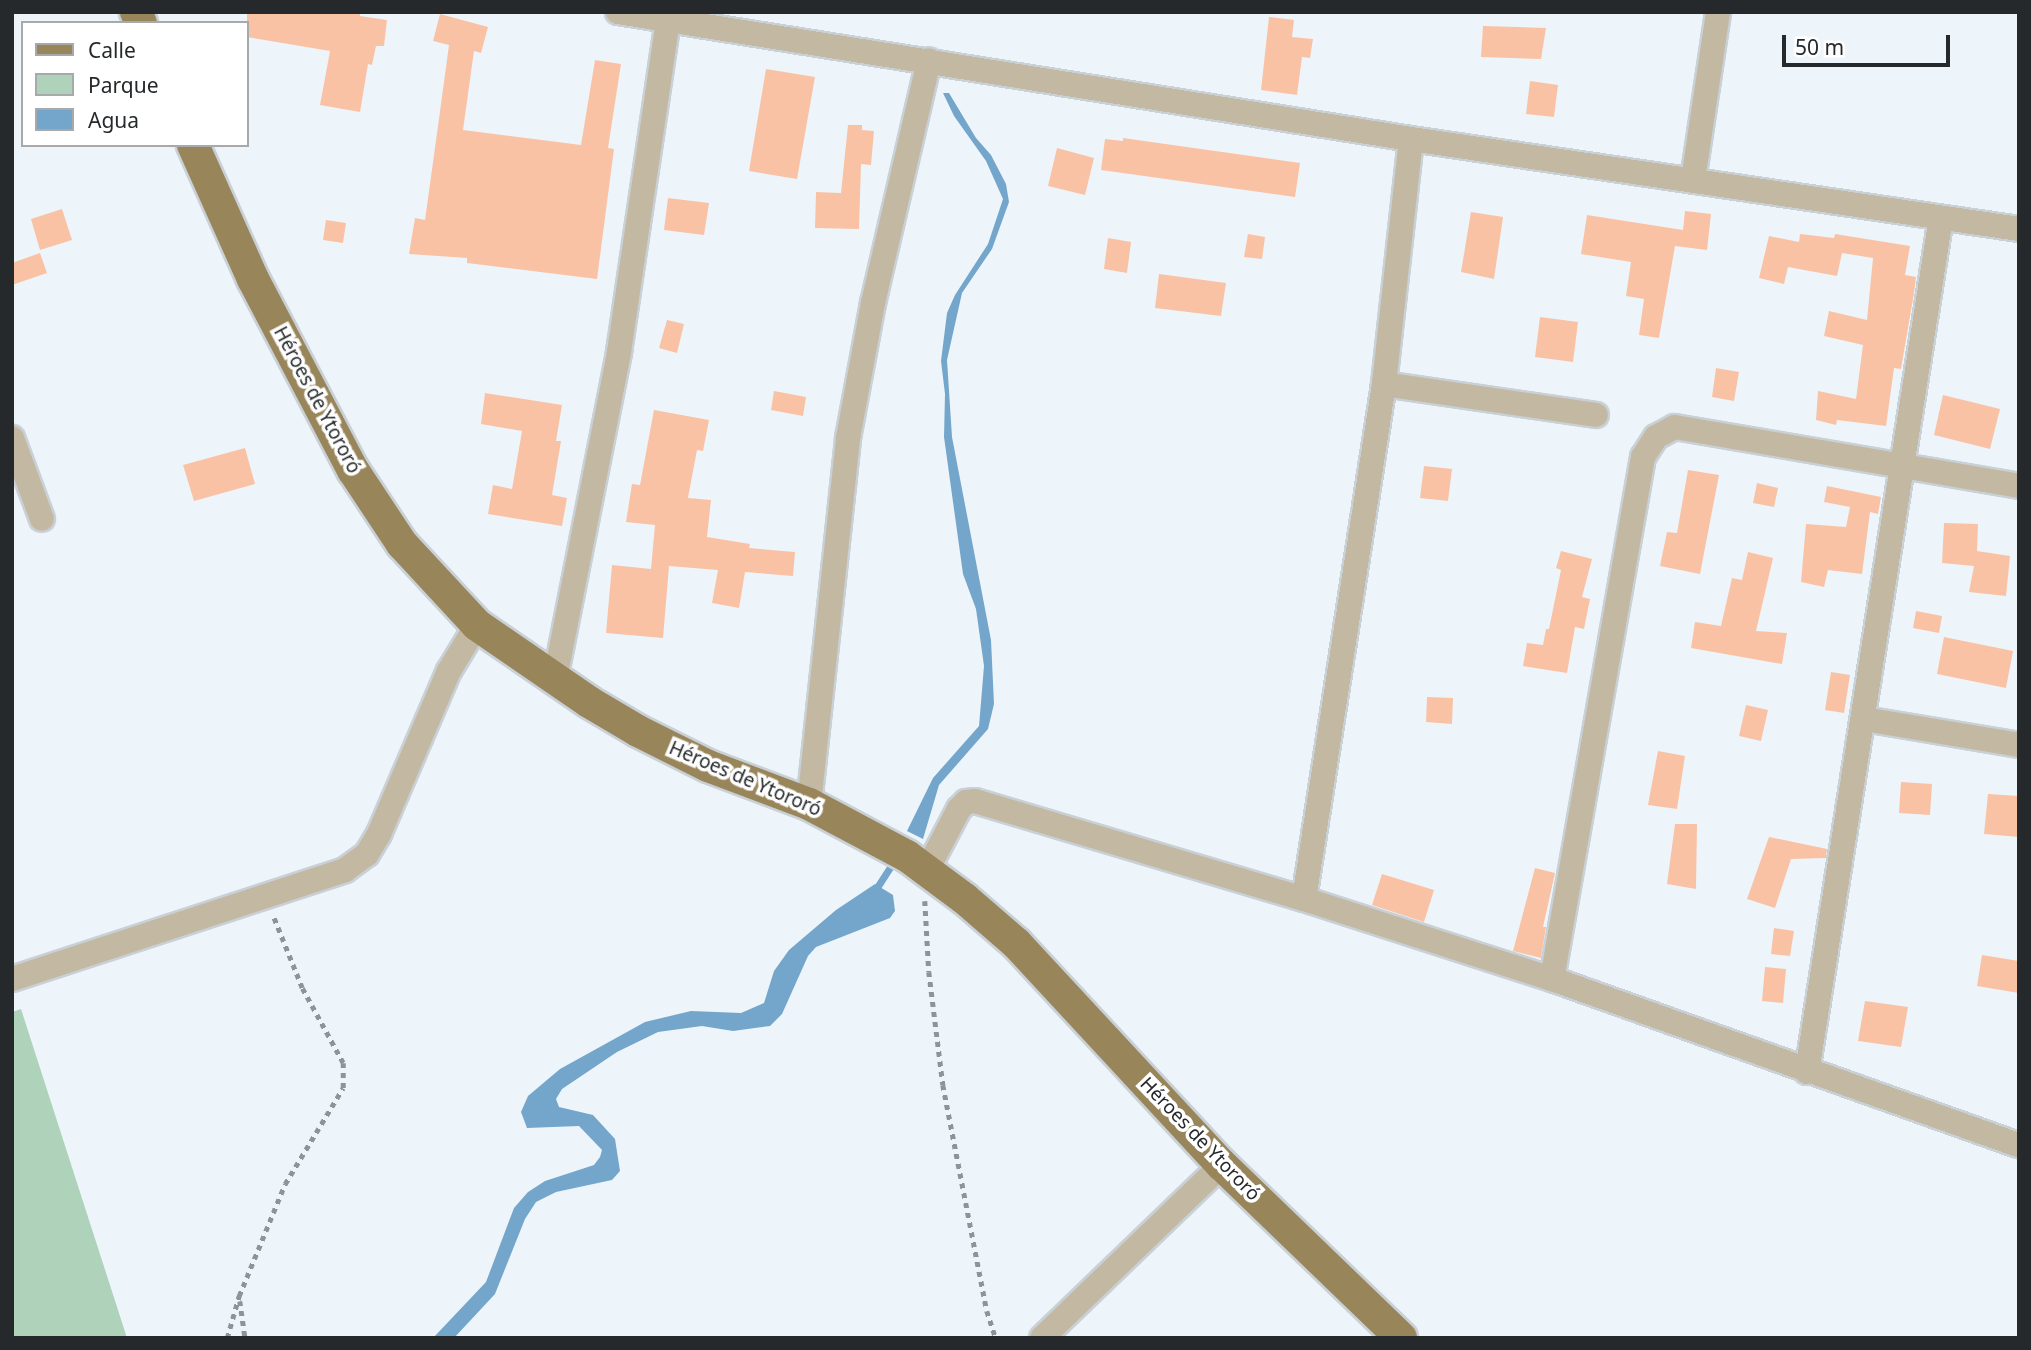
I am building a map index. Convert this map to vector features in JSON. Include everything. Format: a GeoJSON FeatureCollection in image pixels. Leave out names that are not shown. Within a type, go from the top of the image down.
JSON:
{"type":"FeatureCollection","features":[{"type":"Feature","properties":{"kind":"main road","name":"Héroes de Ytororó"},"geometry":{"type":"LineString","coordinates":[[193,147],[253,279],[353,470],[402,544],[477,625],[555,679],[638,731],[696,760],[808,804],[917,863],[1017,944],[1222,1165],[1401,1338]]}},
{"type":"Feature","properties":{"kind":"street"},"geometry":{"type":"LineString","coordinates":[[618,12],[1411,139],[2019,229]]}},
{"type":"Feature","properties":{"kind":"street"},"geometry":{"type":"LineString","coordinates":[[1693,180],[1718,12]]}},
{"type":"Feature","properties":{"kind":"street"},"geometry":{"type":"LineString","coordinates":[[555,679],[619,352],[668,20]]}},
{"type":"Feature","properties":{"kind":"street"},"geometry":{"type":"LineString","coordinates":[[808,804],[848,438],[873,303],[929,60]]}},
{"type":"Feature","properties":{"kind":"street"},"geometry":{"type":"LineString","coordinates":[[1304,899],[1384,384],[1411,139]]}},
{"type":"Feature","properties":{"kind":"street"},"geometry":{"type":"LineString","coordinates":[[1807,1072],[1864,719],[1900,465],[1941,217]]}},
{"type":"Feature","properties":{"kind":"street"},"geometry":{"type":"LineString","coordinates":[[1384,384],[1597,415]]}},
{"type":"Feature","properties":{"kind":"street"},"geometry":{"type":"LineString","coordinates":[[1552,979],[1643,457],[1656,437],[1675,427],[2019,486]]}},
{"type":"Feature","properties":{"kind":"street"},"geometry":{"type":"LineString","coordinates":[[12,438],[42,519]]}},
{"type":"Feature","properties":{"kind":"street"},"geometry":{"type":"LineString","coordinates":[[12,979],[345,870],[367,855],[379,834],[449,671],[477,625]]}},
{"type":"Feature","properties":{"kind":"street"},"geometry":{"type":"LineString","coordinates":[[1864,719],[2019,745]]}},
{"type":"Feature","properties":{"kind":"street"},"geometry":{"type":"LineString","coordinates":[[917,863],[959,808],[966,802],[975,801],[1304,899],[1552,979],[1807,1072],[2019,1145]]}},
{"type":"Feature","properties":{"kind":"street"},"geometry":{"type":"LineString","coordinates":[[1042,1338],[1222,1165]]}},
{"type":"Feature","properties":{"kind":"path"},"geometry":{"type":"LineString","coordinates":[[917,863],[943,1085],[996,1338]]}},
{"type":"Feature","properties":{"kind":"path"},"geometry":{"type":"LineString","coordinates":[[227,1338],[239,1296],[285,1184],[343,1088],[344,1078],[343,1063],[302,988],[266,896]]}},
{"type":"Feature","properties":{"kind":"path"},"geometry":{"type":"LineString","coordinates":[[239,1296],[244,1338]]}},
{"type":"Feature","properties":{"kind":"green space"},"geometry":{"type":"Polygon","coordinates":[[[21,1009],[127,1338],[12,1338],[12,1012],[21,1009]]]}},
{"type":"Feature","properties":{"kind":"water"},"geometry":{"type":"Polygon","coordinates":[[[943,93],[949,93],[976,138],[991,155],[1006,184],[1009,202],[992,249],[962,293],[947,360],[952,437],[991,640],[994,704],[988,729],[939,785],[923,839],[907,831],[933,778],[979,726],[984,666],[976,609],[963,574],[944,437],[945,394],[941,361],[947,313],[955,295],[988,244],[1003,199],[986,161],[954,116],[943,93]]]}},
{"type":"Feature","properties":{"kind":"water"},"geometry":{"type":"Polygon","coordinates":[[[875,884],[893,895],[895,911],[890,918],[816,947],[808,956],[782,1014],[770,1026],[733,1031],[702,1026],[658,1032],[617,1052],[562,1089],[556,1099],[559,1107],[593,1115],[615,1139],[620,1171],[612,1180],[556,1192],[536,1202],[525,1219],[495,1294],[454,1338],[433,1338],[486,1282],[514,1208],[528,1192],[545,1181],[594,1165],[600,1157],[602,1150],[579,1126],[527,1128],[521,1112],[528,1096],[560,1069],[645,1022],[691,1011],[741,1013],[764,1003],[774,971],[789,950],[836,910],[875,884]]]}},
{"type":"Feature","properties":{"kind":"building"},"geometry":{"type":"Polygon","coordinates":[[[247,12],[360,12],[360,16],[387,20],[384,46],[376,46],[372,65],[368,64],[360,112],[320,105],[330,51],[248,37],[247,12]]]}},
{"type":"Feature","properties":{"kind":"building"},"geometry":{"type":"Polygon","coordinates":[[[440,14],[488,27],[481,53],[474,51],[463,130],[581,145],[595,60],[621,64],[608,148],[614,149],[597,279],[467,263],[467,258],[409,254],[415,218],[425,220],[449,45],[433,41],[440,14]]]}},
{"type":"Feature","properties":{"kind":"building"},"geometry":{"type":"Polygon","coordinates":[[[1269,17],[1294,20],[1292,37],[1313,39],[1310,58],[1302,57],[1297,95],[1261,90],[1269,17]]]}},
{"type":"Feature","properties":{"kind":"building"},"geometry":{"type":"Polygon","coordinates":[[[1483,26],[1546,28],[1541,59],[1481,57],[1483,26]]]}},
{"type":"Feature","properties":{"kind":"building"},"geometry":{"type":"Polygon","coordinates":[[[766,69],[815,77],[797,179],[749,171],[766,69]]]}},
{"type":"Feature","properties":{"kind":"building"},"geometry":{"type":"Polygon","coordinates":[[[1530,81],[1558,85],[1554,117],[1526,114],[1530,81]]]}},
{"type":"Feature","properties":{"kind":"building"},"geometry":{"type":"Polygon","coordinates":[[[848,125],[862,125],[862,130],[874,131],[871,165],[861,164],[859,229],[815,228],[816,192],[841,193],[848,125]]]}},
{"type":"Feature","properties":{"kind":"building"},"geometry":{"type":"Polygon","coordinates":[[[1123,138],[1300,163],[1295,197],[1101,170],[1105,139],[1123,141],[1123,138]]]}},
{"type":"Feature","properties":{"kind":"building"},"geometry":{"type":"Polygon","coordinates":[[[1057,148],[1094,158],[1085,195],[1048,186],[1057,148]]]}},
{"type":"Feature","properties":{"kind":"building"},"geometry":{"type":"Polygon","coordinates":[[[668,198],[709,203],[704,235],[664,230],[668,198]]]}},
{"type":"Feature","properties":{"kind":"building"},"geometry":{"type":"Polygon","coordinates":[[[62,209],[72,240],[40,250],[31,219],[62,209]]]}},
{"type":"Feature","properties":{"kind":"building"},"geometry":{"type":"Polygon","coordinates":[[[1685,211],[1711,214],[1707,250],[1675,246],[1659,338],[1639,335],[1644,299],[1626,296],[1631,262],[1581,254],[1587,215],[1683,230],[1685,211]]]}},
{"type":"Feature","properties":{"kind":"building"},"geometry":{"type":"Polygon","coordinates":[[[1471,212],[1503,217],[1494,279],[1461,272],[1471,212]]]}},
{"type":"Feature","properties":{"kind":"building"},"geometry":{"type":"Polygon","coordinates":[[[326,220],[346,223],[343,243],[323,240],[326,220]]]}},
{"type":"Feature","properties":{"kind":"building"},"geometry":{"type":"Polygon","coordinates":[[[1248,234],[1265,237],[1262,259],[1244,257],[1248,234]]]}},
{"type":"Feature","properties":{"kind":"building"},"geometry":{"type":"Polygon","coordinates":[[[1800,234],[1834,238],[1835,234],[1910,246],[1905,275],[1916,277],[1914,293],[1901,369],[1894,368],[1886,426],[1837,420],[1836,425],[1816,420],[1818,391],[1856,399],[1863,345],[1824,336],[1829,311],[1867,320],[1873,258],[1842,253],[1837,276],[1788,267],[1784,284],[1759,278],[1769,236],[1799,242],[1800,234]]]}},
{"type":"Feature","properties":{"kind":"building"},"geometry":{"type":"Polygon","coordinates":[[[1108,238],[1131,242],[1127,273],[1104,269],[1108,238]]]}},
{"type":"Feature","properties":{"kind":"building"},"geometry":{"type":"Polygon","coordinates":[[[40,253],[47,273],[12,285],[12,263],[40,253]]]}},
{"type":"Feature","properties":{"kind":"building"},"geometry":{"type":"Polygon","coordinates":[[[1159,274],[1226,283],[1221,316],[1155,308],[1159,274]]]}},
{"type":"Feature","properties":{"kind":"building"},"geometry":{"type":"Polygon","coordinates":[[[1540,317],[1578,322],[1573,362],[1535,357],[1540,317]]]}},
{"type":"Feature","properties":{"kind":"building"},"geometry":{"type":"Polygon","coordinates":[[[667,320],[684,324],[677,353],[659,348],[667,320]]]}},
{"type":"Feature","properties":{"kind":"building"},"geometry":{"type":"Polygon","coordinates":[[[1716,368],[1739,372],[1734,401],[1712,397],[1716,368]]]}},
{"type":"Feature","properties":{"kind":"building"},"geometry":{"type":"Polygon","coordinates":[[[774,391],[806,397],[803,416],[771,410],[774,391]]]}},
{"type":"Feature","properties":{"kind":"building"},"geometry":{"type":"Polygon","coordinates":[[[485,393],[562,405],[556,441],[561,441],[552,495],[567,498],[562,526],[488,514],[493,485],[512,489],[522,431],[481,424],[485,393]]]}},
{"type":"Feature","properties":{"kind":"building"},"geometry":{"type":"Polygon","coordinates":[[[1943,395],[2000,409],[1990,449],[1934,435],[1943,395]]]}},
{"type":"Feature","properties":{"kind":"building"},"geometry":{"type":"Polygon","coordinates":[[[654,410],[709,420],[703,451],[697,450],[688,498],[711,500],[707,537],[750,544],[749,548],[795,552],[793,576],[745,572],[739,608],[712,603],[718,570],[669,566],[663,638],[606,633],[612,565],[651,569],[655,525],[626,522],[632,484],[640,485],[654,410]]]}},
{"type":"Feature","properties":{"kind":"building"},"geometry":{"type":"Polygon","coordinates":[[[245,448],[255,484],[194,501],[183,465],[245,448]]]}},
{"type":"Feature","properties":{"kind":"building"},"geometry":{"type":"Polygon","coordinates":[[[1424,466],[1452,469],[1448,501],[1420,498],[1424,466]]]}},
{"type":"Feature","properties":{"kind":"building"},"geometry":{"type":"Polygon","coordinates":[[[1688,470],[1719,475],[1700,574],[1660,566],[1667,532],[1677,533],[1688,470]]]}},
{"type":"Feature","properties":{"kind":"building"},"geometry":{"type":"Polygon","coordinates":[[[1757,483],[1778,488],[1774,507],[1753,503],[1757,483]]]}},
{"type":"Feature","properties":{"kind":"building"},"geometry":{"type":"Polygon","coordinates":[[[1827,486],[1881,497],[1878,514],[1870,512],[1862,574],[1828,570],[1824,587],[1801,582],[1806,524],[1846,527],[1850,507],[1824,502],[1827,486]]]}},
{"type":"Feature","properties":{"kind":"building"},"geometry":{"type":"Polygon","coordinates":[[[1944,523],[1978,524],[1977,551],[2010,556],[2006,596],[1969,592],[1974,566],[1942,563],[1944,523]]]}},
{"type":"Feature","properties":{"kind":"building"},"geometry":{"type":"Polygon","coordinates":[[[1561,551],[1592,559],[1582,597],[1590,599],[1584,629],[1575,627],[1567,673],[1523,666],[1527,643],[1543,645],[1546,629],[1549,629],[1561,570],[1556,568],[1561,551]]]}},
{"type":"Feature","properties":{"kind":"building"},"geometry":{"type":"Polygon","coordinates":[[[1748,552],[1773,558],[1756,631],[1787,633],[1782,664],[1691,648],[1695,622],[1721,626],[1732,578],[1742,580],[1748,552]]]}},
{"type":"Feature","properties":{"kind":"building"},"geometry":{"type":"Polygon","coordinates":[[[1916,611],[1942,616],[1939,633],[1913,628],[1916,611]]]}},
{"type":"Feature","properties":{"kind":"building"},"geometry":{"type":"Polygon","coordinates":[[[1944,637],[2013,651],[2006,688],[1937,674],[1944,637]]]}},
{"type":"Feature","properties":{"kind":"building"},"geometry":{"type":"Polygon","coordinates":[[[1831,672],[1850,675],[1844,713],[1825,710],[1831,672]]]}},
{"type":"Feature","properties":{"kind":"building"},"geometry":{"type":"Polygon","coordinates":[[[1427,697],[1453,698],[1452,724],[1426,722],[1427,697]]]}},
{"type":"Feature","properties":{"kind":"building"},"geometry":{"type":"Polygon","coordinates":[[[1746,705],[1768,710],[1761,741],[1739,736],[1746,705]]]}},
{"type":"Feature","properties":{"kind":"building"},"geometry":{"type":"Polygon","coordinates":[[[1658,751],[1685,756],[1677,809],[1648,805],[1658,751]]]}},
{"type":"Feature","properties":{"kind":"building"},"geometry":{"type":"Polygon","coordinates":[[[1901,782],[1932,784],[1930,815],[1899,813],[1901,782]]]}},
{"type":"Feature","properties":{"kind":"building"},"geometry":{"type":"Polygon","coordinates":[[[1988,794],[2019,796],[2019,837],[1984,834],[1988,794]]]}},
{"type":"Feature","properties":{"kind":"building"},"geometry":{"type":"Polygon","coordinates":[[[1675,824],[1697,824],[1696,889],[1667,884],[1675,824]]]}},
{"type":"Feature","properties":{"kind":"building"},"geometry":{"type":"Polygon","coordinates":[[[1769,837],[1827,849],[1826,858],[1791,859],[1775,908],[1747,899],[1769,837]]]}},
{"type":"Feature","properties":{"kind":"building"},"geometry":{"type":"Polygon","coordinates":[[[1535,868],[1555,873],[1543,927],[1546,927],[1541,958],[1513,951],[1535,868]]]}},
{"type":"Feature","properties":{"kind":"building"},"geometry":{"type":"Polygon","coordinates":[[[1382,874],[1434,890],[1424,922],[1372,905],[1382,874]]]}},
{"type":"Feature","properties":{"kind":"building"},"geometry":{"type":"Polygon","coordinates":[[[1774,928],[1794,931],[1790,956],[1771,954],[1774,928]]]}},
{"type":"Feature","properties":{"kind":"building"},"geometry":{"type":"Polygon","coordinates":[[[1982,955],[2019,961],[2019,993],[1977,986],[1982,955]]]}},
{"type":"Feature","properties":{"kind":"building"},"geometry":{"type":"Polygon","coordinates":[[[1765,967],[1786,969],[1783,1003],[1762,1001],[1765,967]]]}},
{"type":"Feature","properties":{"kind":"building"},"geometry":{"type":"Polygon","coordinates":[[[1865,1001],[1908,1007],[1901,1047],[1858,1041],[1865,1001]]]}},
{"type":"Feature","properties":{"kind":"waterway"},"geometry":{"type":"LineString","coordinates":[[874,892],[896,858]]}}]}
